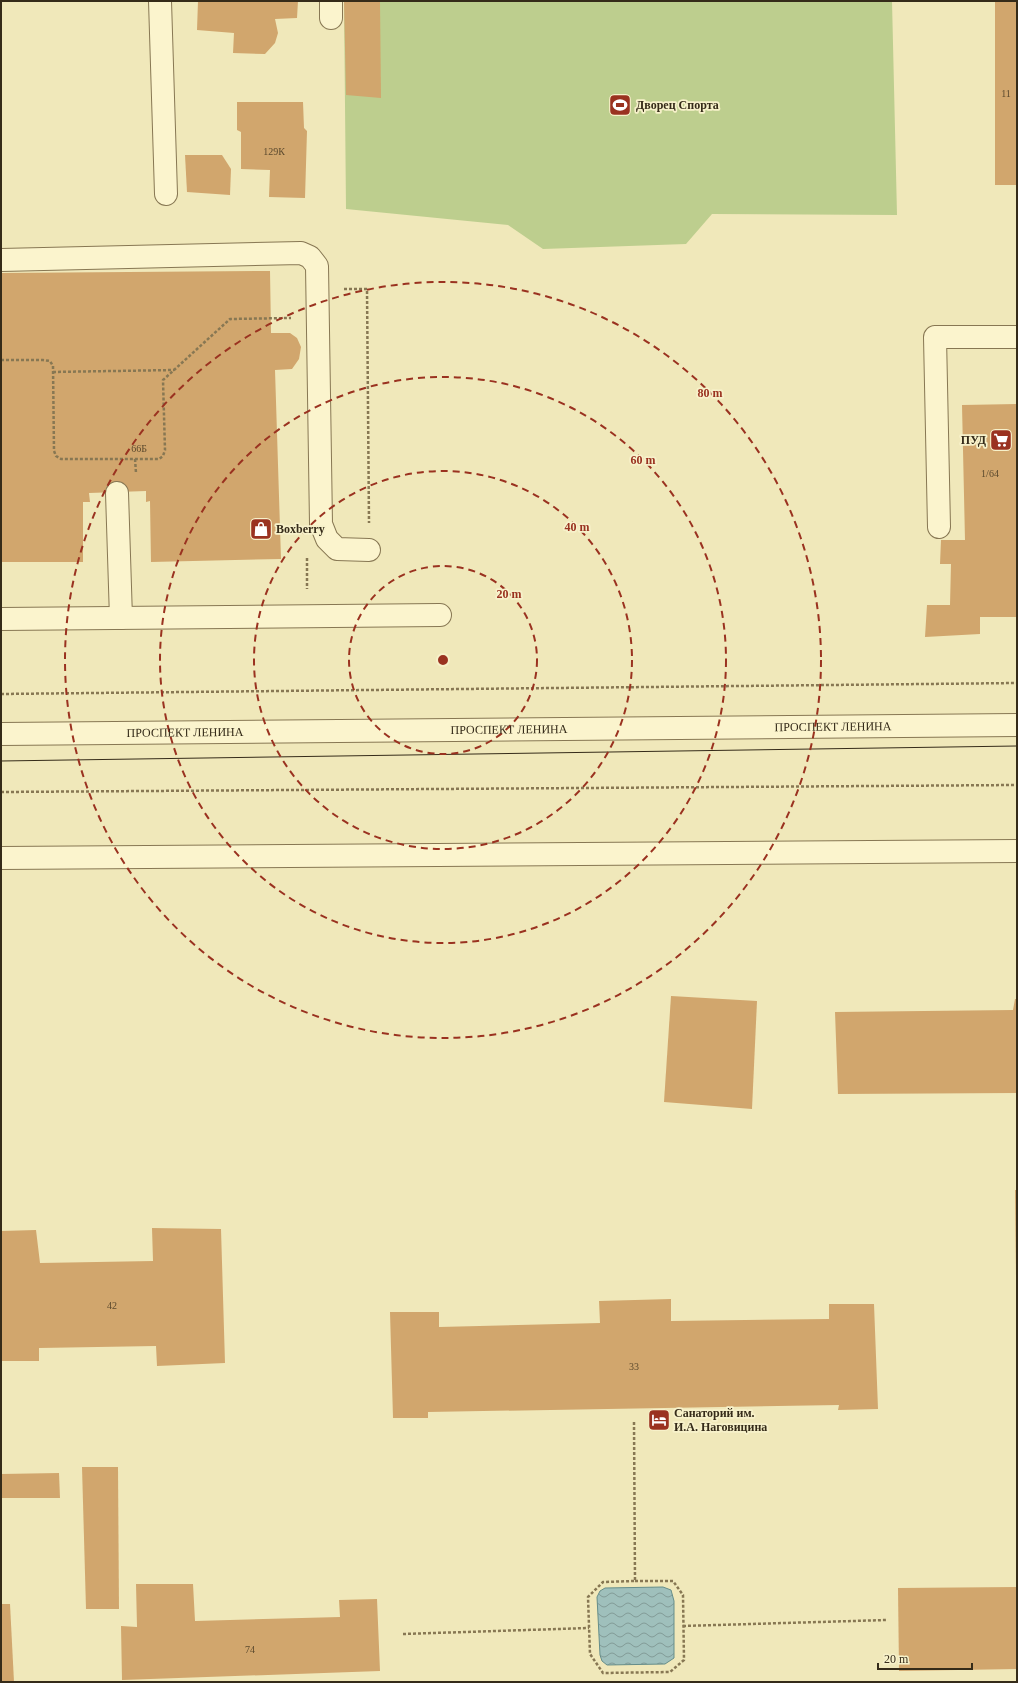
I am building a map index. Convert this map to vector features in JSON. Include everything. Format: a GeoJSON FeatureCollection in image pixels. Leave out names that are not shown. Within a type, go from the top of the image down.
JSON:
{"type":"FeatureCollection","features":[{"type":"Feature","properties":{"kind":"street"},"geometry":{"type":"LineString","coordinates":[[160,1],[166,194]]}},
{"type":"Feature","properties":{"kind":"street"},"geometry":{"type":"LineString","coordinates":[[1,260],[301,253],[310,258],[317,266],[321,524],[327,539],[337,549],[369,550]]}},
{"type":"Feature","properties":{"kind":"street"},"geometry":{"type":"LineString","coordinates":[[939,527],[935,337],[1017,337]]}},
{"type":"Feature","properties":{"kind":"street"},"geometry":{"type":"LineString","coordinates":[[117,493],[121,618]]}},
{"type":"Feature","properties":{"kind":"street"},"geometry":{"type":"LineString","coordinates":[[1,619],[440,615]]}},
{"type":"Feature","properties":{"kind":"street","name":"ПРОСПЕКТ ЛЕНИНА"},"geometry":{"type":"LineString","coordinates":[[1,734],[1017,725]]}},
{"type":"Feature","properties":{"kind":"street"},"geometry":{"type":"LineString","coordinates":[[1,858],[1017,851]]}},
{"type":"Feature","properties":{"kind":"path"},"geometry":{"type":"LineString","coordinates":[[317,289],[367,289],[369,550]]}},
{"type":"Feature","properties":{"kind":"path"},"geometry":{"type":"LineString","coordinates":[[1,360],[44,360],[50,361],[53,366],[54,451],[56,456],[61,459],[159,459],[163,456],[165,450],[163,380],[230,319],[271,318]]}},
{"type":"Feature","properties":{"kind":"path"},"geometry":{"type":"LineString","coordinates":[[53,372],[174,370]]}},
{"type":"Feature","properties":{"kind":"path"},"geometry":{"type":"LineString","coordinates":[[135,459],[136,479]]}},
{"type":"Feature","properties":{"kind":"path"},"geometry":{"type":"LineString","coordinates":[[300,589],[308,589],[307,557]]}},
{"type":"Feature","properties":{"kind":"path"},"geometry":{"type":"LineString","coordinates":[[1,694],[1017,683]]}},
{"type":"Feature","properties":{"kind":"path"},"geometry":{"type":"LineString","coordinates":[[1,792],[1017,785]]}},
{"type":"Feature","properties":{"kind":"path"},"geometry":{"type":"LineString","coordinates":[[634,1422],[635,1581]]}},
{"type":"Feature","properties":{"kind":"path"},"geometry":{"type":"LineString","coordinates":[[673,1581],[683,1595],[684,1626],[684,1660],[670,1672],[603,1673],[590,1654],[588,1598],[603,1582],[673,1581]]}},
{"type":"Feature","properties":{"kind":"path"},"geometry":{"type":"LineString","coordinates":[[684,1626],[887,1620]]}},
{"type":"Feature","properties":{"kind":"path"},"geometry":{"type":"LineString","coordinates":[[403,1634],[589,1628]]}},
{"type":"Feature","properties":{"kind":"green space","name":"Дворец Спорта"},"geometry":{"type":"Polygon","coordinates":[[[344,1],[892,1],[897,215],[712,214],[686,244],[543,249],[508,225],[346,209],[344,1]]]}},
{"type":"Feature","properties":{"kind":"water"},"geometry":{"type":"Polygon","coordinates":[[[663,1587],[671,1590],[674,1601],[674,1658],[665,1664],[607,1665],[602,1661],[600,1655],[597,1597],[600,1591],[605,1588],[663,1587]]]}},
{"type":"Feature","properties":{"kind":"building"},"geometry":{"type":"Polygon","coordinates":[[[198,1],[298,1],[297,18],[275,19],[278,33],[275,43],[265,54],[233,53],[234,33],[197,30],[198,1]]]}},
{"type":"Feature","properties":{"kind":"building"},"geometry":{"type":"Polygon","coordinates":[[[344,1],[380,1],[381,98],[346,95],[344,1]]]}},
{"type":"Feature","properties":{"kind":"building"},"geometry":{"type":"Polygon","coordinates":[[[995,1],[1017,1],[1017,185],[995,185],[995,1]]]}},
{"type":"Feature","properties":{"kind":"building"},"geometry":{"type":"Polygon","coordinates":[[[237,102],[303,102],[304,128],[307,131],[305,198],[269,197],[270,170],[241,169],[241,132],[237,130],[237,102]]]}},
{"type":"Feature","properties":{"kind":"building"},"geometry":{"type":"Polygon","coordinates":[[[185,155],[222,155],[231,169],[230,195],[187,192],[185,155]]]}},
{"type":"Feature","properties":{"kind":"building"},"geometry":{"type":"Polygon","coordinates":[[[270,271],[271,333],[290,333],[297,338],[301,347],[299,359],[292,369],[275,370],[281,559],[151,562],[150,501],[146,502],[146,491],[89,493],[90,502],[83,502],[83,562],[1,562],[1,273],[270,271]]]}},
{"type":"Feature","properties":{"kind":"building"},"geometry":{"type":"Polygon","coordinates":[[[1017,404],[1017,617],[980,617],[980,634],[925,637],[927,605],[950,605],[951,564],[940,564],[941,540],[965,540],[962,405],[1017,404]]]}},
{"type":"Feature","properties":{"kind":"building"},"geometry":{"type":"Polygon","coordinates":[[[671,996],[757,1001],[752,1109],[664,1102],[671,996]]]}},
{"type":"Feature","properties":{"kind":"building"},"geometry":{"type":"Polygon","coordinates":[[[1015,999],[1017,999],[1017,1093],[838,1094],[835,1012],[1013,1010],[1015,999]]]}},
{"type":"Feature","properties":{"kind":"building"},"geometry":{"type":"Polygon","coordinates":[[[1015,1190],[1017,1190],[1017,1277],[1016,1277],[1015,1190]]]}},
{"type":"Feature","properties":{"kind":"building"},"geometry":{"type":"Polygon","coordinates":[[[152,1228],[221,1229],[225,1363],[157,1366],[156,1346],[39,1348],[39,1361],[1,1361],[1,1231],[36,1230],[40,1263],[153,1261],[152,1228]]]}},
{"type":"Feature","properties":{"kind":"building"},"geometry":{"type":"Polygon","coordinates":[[[671,1299],[671,1321],[829,1319],[829,1304],[874,1304],[878,1409],[838,1410],[839,1405],[428,1412],[428,1418],[393,1418],[390,1312],[439,1312],[439,1327],[600,1323],[599,1301],[671,1299]]]}},
{"type":"Feature","properties":{"kind":"building"},"geometry":{"type":"Polygon","coordinates":[[[82,1467],[118,1467],[119,1609],[86,1609],[82,1467]]]}},
{"type":"Feature","properties":{"kind":"building"},"geometry":{"type":"Polygon","coordinates":[[[59,1473],[60,1498],[1,1498],[1,1474],[59,1473]]]}},
{"type":"Feature","properties":{"kind":"building"},"geometry":{"type":"Polygon","coordinates":[[[136,1584],[193,1584],[195,1621],[340,1617],[339,1600],[377,1599],[380,1671],[122,1680],[121,1626],[137,1627],[136,1584]]]}},
{"type":"Feature","properties":{"kind":"building"},"geometry":{"type":"Polygon","coordinates":[[[1017,1587],[1017,1669],[899,1671],[898,1588],[1017,1587]]]}},
{"type":"Feature","properties":{"kind":"building"},"geometry":{"type":"Polygon","coordinates":[[[1,1604],[10,1604],[14,1682],[1,1682],[1,1604]]]}},
{"type":"Feature","properties":{"kind":"tram line"},"geometry":{"type":"LineString","coordinates":[[1,761],[1017,746]]}},
{"type":"Feature","properties":{"kind":"place","name":"Дворец Спорта"},"geometry":{"type":"Point","coordinates":[620,105]}},
{"type":"Feature","properties":{"kind":"place","name":"ПУД"},"geometry":{"type":"Point","coordinates":[1001,440]}},
{"type":"Feature","properties":{"kind":"place","name":"Boxberry"},"geometry":{"type":"Point","coordinates":[261,529]}},
{"type":"Feature","properties":{"kind":"place","name":"Санаторий им. И.А. Наговицина"},"geometry":{"type":"Point","coordinates":[659,1420]}}]}
